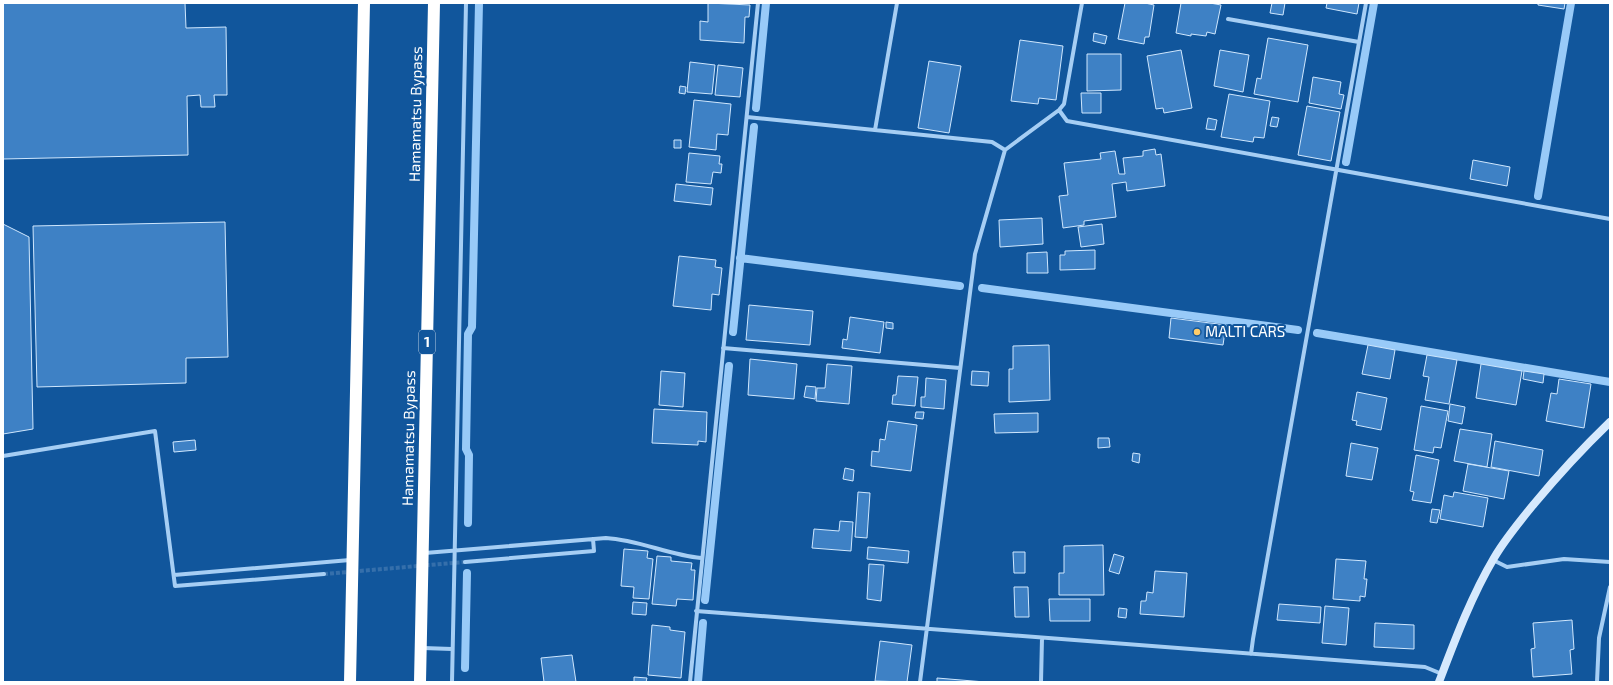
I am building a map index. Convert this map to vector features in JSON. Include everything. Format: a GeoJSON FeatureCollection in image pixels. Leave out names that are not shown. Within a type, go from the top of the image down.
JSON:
{"type":"FeatureCollection","features":[{"type":"Feature","properties":{"kind":"highway"},"geometry":{"type":"LineString","coordinates":[[350,682],[364,3]]}},
{"type":"Feature","properties":{"kind":"highway"},"geometry":{"type":"LineString","coordinates":[[362,65],[372,3]]}},
{"type":"Feature","properties":{"kind":"highway","name":"Hamamatsu Bypass"},"geometry":{"type":"LineString","coordinates":[[420,682],[434,3]]}},
{"type":"Feature","properties":{"kind":"street"},"geometry":{"type":"LineString","coordinates":[[452,682],[466,3]]}},
{"type":"Feature","properties":{"kind":"street"},"geometry":{"type":"LineString","coordinates":[[690,682],[701,558],[758,3]]}},
{"type":"Feature","properties":{"kind":"street"},"geometry":{"type":"LineString","coordinates":[[875,130],[897,3]]}},
{"type":"Feature","properties":{"kind":"street"},"geometry":{"type":"LineString","coordinates":[[920,682],[975,254],[1005,150],[1059,110],[1064,104],[1082,3]]}},
{"type":"Feature","properties":{"kind":"street"},"geometry":{"type":"LineString","coordinates":[[1251,654],[1366,3]]}},
{"type":"Feature","properties":{"kind":"street"},"geometry":{"type":"LineString","coordinates":[[1228,19],[1359,42]]}},
{"type":"Feature","properties":{"kind":"street"},"geometry":{"type":"LineString","coordinates":[[1059,110],[1067,120],[1610,219]]}},
{"type":"Feature","properties":{"kind":"street"},"geometry":{"type":"LineString","coordinates":[[747,116],[992,142],[1005,150]]}},
{"type":"Feature","properties":{"kind":"street"},"geometry":{"type":"LineString","coordinates":[[723,348],[960,368]]}},
{"type":"Feature","properties":{"kind":"street"},"geometry":{"type":"LineString","coordinates":[[696,611],[1425,667],[1440,678],[1475,592],[1493,560],[1518,523],[1542,494],[1610,422]]}},
{"type":"Feature","properties":{"kind":"street"},"geometry":{"type":"LineString","coordinates":[[3,456],[155,431],[176,586],[324,574]]}},
{"type":"Feature","properties":{"kind":"street"},"geometry":{"type":"LineString","coordinates":[[422,553],[606,538],[628,540],[688,557],[701,558]]}},
{"type":"Feature","properties":{"kind":"street"},"geometry":{"type":"LineString","coordinates":[[465,562],[594,551],[593,539]]}},
{"type":"Feature","properties":{"kind":"street"},"geometry":{"type":"LineString","coordinates":[[1493,560],[1507,567],[1564,559],[1610,562]]}},
{"type":"Feature","properties":{"kind":"street"},"geometry":{"type":"LineString","coordinates":[[174,575],[353,560]]}},
{"type":"Feature","properties":{"kind":"street"},"geometry":{"type":"LineString","coordinates":[[1597,682],[1599,638],[1610,587]]}},
{"type":"Feature","properties":{"kind":"street"},"geometry":{"type":"LineString","coordinates":[[1041,682],[1042,638]]}},
{"type":"Feature","properties":{"kind":"street"},"geometry":{"type":"LineString","coordinates":[[420,648],[452,649]]}},
{"type":"Feature","properties":{"kind":"building"},"geometry":{"type":"Polygon","coordinates":[[[3,3],[185,3],[186,28],[226,27],[227,95],[214,95],[215,107],[201,107],[200,95],[187,96],[188,155],[3,159],[3,3]]]}},
{"type":"Feature","properties":{"kind":"building"},"geometry":{"type":"Polygon","coordinates":[[[708,3],[750,5],[749,17],[745,17],[744,43],[700,40],[700,21],[708,22],[708,3]]]}},
{"type":"Feature","properties":{"kind":"building"},"geometry":{"type":"Polygon","coordinates":[[[1125,3],[1145,3],[1154,5],[1149,37],[1145,37],[1144,44],[1118,39],[1125,3]]]}},
{"type":"Feature","properties":{"kind":"building"},"geometry":{"type":"Polygon","coordinates":[[[1181,3],[1210,3],[1221,5],[1215,34],[1207,32],[1206,36],[1191,34],[1191,36],[1176,33],[1181,3]]]}},
{"type":"Feature","properties":{"kind":"building"},"geometry":{"type":"Polygon","coordinates":[[[1272,3],[1285,3],[1283,15],[1270,13],[1272,3]]]}},
{"type":"Feature","properties":{"kind":"building"},"geometry":{"type":"Polygon","coordinates":[[[1327,3],[1359,3],[1357,14],[1326,8],[1327,3]]]}},
{"type":"Feature","properties":{"kind":"building"},"geometry":{"type":"Polygon","coordinates":[[[1538,3],[1565,3],[1564,9],[1538,5],[1538,3]]]}},
{"type":"Feature","properties":{"kind":"building"},"geometry":{"type":"Polygon","coordinates":[[[1094,33],[1107,36],[1105,44],[1093,41],[1094,33]]]}},
{"type":"Feature","properties":{"kind":"building"},"geometry":{"type":"Polygon","coordinates":[[[1268,38],[1308,45],[1298,102],[1254,94],[1257,78],[1261,79],[1268,38]]]}},
{"type":"Feature","properties":{"kind":"building"},"geometry":{"type":"Polygon","coordinates":[[[1020,40],[1063,46],[1056,100],[1039,98],[1038,104],[1011,101],[1020,40]]]}},
{"type":"Feature","properties":{"kind":"building"},"geometry":{"type":"Polygon","coordinates":[[[1181,50],[1192,108],[1164,113],[1163,108],[1156,109],[1147,56],[1181,50]]]}},
{"type":"Feature","properties":{"kind":"building"},"geometry":{"type":"Polygon","coordinates":[[[1220,50],[1249,55],[1243,92],[1214,86],[1220,50]]]}},
{"type":"Feature","properties":{"kind":"building"},"geometry":{"type":"Polygon","coordinates":[[[1087,54],[1121,54],[1121,90],[1087,91],[1087,54]]]}},
{"type":"Feature","properties":{"kind":"building"},"geometry":{"type":"Polygon","coordinates":[[[929,61],[961,66],[949,133],[918,128],[929,61]]]}},
{"type":"Feature","properties":{"kind":"building"},"geometry":{"type":"Polygon","coordinates":[[[690,62],[715,65],[712,94],[687,92],[690,62]]]}},
{"type":"Feature","properties":{"kind":"building"},"geometry":{"type":"Polygon","coordinates":[[[718,65],[743,68],[740,97],[715,95],[718,65]]]}},
{"type":"Feature","properties":{"kind":"building"},"geometry":{"type":"Polygon","coordinates":[[[1313,77],[1341,82],[1339,94],[1344,95],[1341,109],[1309,103],[1313,77]]]}},
{"type":"Feature","properties":{"kind":"building"},"geometry":{"type":"Polygon","coordinates":[[[680,86],[686,87],[685,94],[679,93],[680,86]]]}},
{"type":"Feature","properties":{"kind":"building"},"geometry":{"type":"Polygon","coordinates":[[[1081,93],[1101,93],[1101,113],[1082,113],[1081,93]]]}},
{"type":"Feature","properties":{"kind":"building"},"geometry":{"type":"Polygon","coordinates":[[[1229,94],[1270,101],[1264,138],[1254,137],[1253,142],[1221,137],[1229,94]]]}},
{"type":"Feature","properties":{"kind":"building"},"geometry":{"type":"Polygon","coordinates":[[[694,100],[731,104],[728,135],[717,134],[716,150],[689,147],[694,100]]]}},
{"type":"Feature","properties":{"kind":"building"},"geometry":{"type":"Polygon","coordinates":[[[1307,106],[1340,112],[1331,161],[1298,155],[1307,106]]]}},
{"type":"Feature","properties":{"kind":"building"},"geometry":{"type":"Polygon","coordinates":[[[1272,117],[1279,118],[1277,127],[1270,126],[1272,117]]]}},
{"type":"Feature","properties":{"kind":"building"},"geometry":{"type":"Polygon","coordinates":[[[1208,118],[1217,120],[1215,130],[1206,129],[1208,118]]]}},
{"type":"Feature","properties":{"kind":"building"},"geometry":{"type":"Polygon","coordinates":[[[674,140],[681,140],[681,148],[674,148],[674,140]]]}},
{"type":"Feature","properties":{"kind":"building"},"geometry":{"type":"Polygon","coordinates":[[[1155,149],[1156,155],[1161,154],[1165,186],[1127,191],[1126,182],[1112,184],[1116,217],[1084,221],[1084,225],[1063,228],[1059,196],[1068,195],[1064,163],[1101,159],[1100,153],[1115,151],[1119,174],[1125,174],[1123,158],[1143,156],[1143,151],[1155,149]]]}},
{"type":"Feature","properties":{"kind":"building"},"geometry":{"type":"Polygon","coordinates":[[[689,153],[720,156],[719,164],[722,164],[721,173],[713,172],[711,184],[686,182],[689,153]]]}},
{"type":"Feature","properties":{"kind":"building"},"geometry":{"type":"Polygon","coordinates":[[[1473,160],[1510,167],[1507,186],[1470,179],[1473,160]]]}},
{"type":"Feature","properties":{"kind":"building"},"geometry":{"type":"Polygon","coordinates":[[[676,184],[713,188],[711,205],[674,201],[676,184]]]}},
{"type":"Feature","properties":{"kind":"building"},"geometry":{"type":"Polygon","coordinates":[[[1042,218],[1043,244],[1000,247],[999,220],[1042,218]]]}},
{"type":"Feature","properties":{"kind":"building"},"geometry":{"type":"Polygon","coordinates":[[[225,222],[228,357],[186,358],[186,383],[37,387],[33,226],[225,222]]]}},
{"type":"Feature","properties":{"kind":"building"},"geometry":{"type":"Polygon","coordinates":[[[3,224],[29,237],[33,429],[3,434],[3,224]]]}},
{"type":"Feature","properties":{"kind":"building"},"geometry":{"type":"Polygon","coordinates":[[[1102,224],[1104,244],[1081,247],[1078,227],[1102,224]]]}},
{"type":"Feature","properties":{"kind":"building"},"geometry":{"type":"Polygon","coordinates":[[[1095,250],[1095,269],[1060,270],[1060,255],[1065,255],[1065,251],[1095,250]]]}},
{"type":"Feature","properties":{"kind":"building"},"geometry":{"type":"Polygon","coordinates":[[[1047,252],[1048,273],[1027,273],[1027,253],[1047,252]]]}},
{"type":"Feature","properties":{"kind":"building"},"geometry":{"type":"Polygon","coordinates":[[[679,256],[716,260],[715,267],[722,268],[719,295],[712,294],[711,310],[673,306],[679,256]]]}},
{"type":"Feature","properties":{"kind":"building"},"geometry":{"type":"Polygon","coordinates":[[[749,305],[813,311],[810,345],[746,340],[749,305]]]}},
{"type":"Feature","properties":{"kind":"building"},"geometry":{"type":"Polygon","coordinates":[[[850,317],[884,322],[880,353],[842,348],[843,339],[847,340],[850,317]]]}},
{"type":"Feature","properties":{"kind":"building","name":"MALTI CARS"},"geometry":{"type":"Polygon","coordinates":[[[1171,318],[1226,325],[1223,345],[1169,338],[1171,318]]]}},
{"type":"Feature","properties":{"kind":"building"},"geometry":{"type":"Polygon","coordinates":[[[886,322],[893,323],[893,329],[886,328],[886,322]]]}},
{"type":"Feature","properties":{"kind":"building"},"geometry":{"type":"Polygon","coordinates":[[[1049,345],[1050,400],[1009,402],[1009,369],[1013,369],[1013,346],[1049,345]]]}},
{"type":"Feature","properties":{"kind":"building"},"geometry":{"type":"Polygon","coordinates":[[[1368,345],[1395,350],[1390,379],[1362,374],[1368,345]]]}},
{"type":"Feature","properties":{"kind":"building"},"geometry":{"type":"Polygon","coordinates":[[[1427,355],[1457,360],[1449,404],[1425,400],[1429,377],[1423,376],[1427,355]]]}},
{"type":"Feature","properties":{"kind":"building"},"geometry":{"type":"Polygon","coordinates":[[[750,359],[797,364],[794,399],[748,395],[750,359]]]}},
{"type":"Feature","properties":{"kind":"building"},"geometry":{"type":"Polygon","coordinates":[[[827,364],[852,366],[849,404],[816,401],[817,388],[825,388],[827,364]]]}},
{"type":"Feature","properties":{"kind":"building"},"geometry":{"type":"Polygon","coordinates":[[[1481,364],[1522,371],[1516,405],[1476,398],[1481,364]]]}},
{"type":"Feature","properties":{"kind":"building"},"geometry":{"type":"Polygon","coordinates":[[[661,371],[685,373],[683,407],[659,405],[661,371]]]}},
{"type":"Feature","properties":{"kind":"building"},"geometry":{"type":"Polygon","coordinates":[[[972,371],[989,372],[988,386],[971,385],[972,371]]]}},
{"type":"Feature","properties":{"kind":"building"},"geometry":{"type":"Polygon","coordinates":[[[1524,371],[1544,374],[1543,383],[1523,379],[1524,371]]]}},
{"type":"Feature","properties":{"kind":"building"},"geometry":{"type":"Polygon","coordinates":[[[898,376],[918,377],[915,406],[892,404],[893,395],[896,395],[898,376]]]}},
{"type":"Feature","properties":{"kind":"building"},"geometry":{"type":"Polygon","coordinates":[[[926,378],[946,380],[944,409],[921,407],[921,397],[925,397],[926,378]]]}},
{"type":"Feature","properties":{"kind":"building"},"geometry":{"type":"Polygon","coordinates":[[[1559,379],[1591,384],[1584,428],[1546,421],[1551,393],[1557,394],[1559,379]]]}},
{"type":"Feature","properties":{"kind":"building"},"geometry":{"type":"Polygon","coordinates":[[[806,386],[816,387],[815,399],[804,397],[806,386]]]}},
{"type":"Feature","properties":{"kind":"building"},"geometry":{"type":"Polygon","coordinates":[[[1357,392],[1387,398],[1381,430],[1356,425],[1357,421],[1352,420],[1357,392]]]}},
{"type":"Feature","properties":{"kind":"building"},"geometry":{"type":"Polygon","coordinates":[[[1450,404],[1465,407],[1462,424],[1448,421],[1450,404]]]}},
{"type":"Feature","properties":{"kind":"building"},"geometry":{"type":"Polygon","coordinates":[[[1421,406],[1448,411],[1441,448],[1434,447],[1433,453],[1414,450],[1421,406]]]}},
{"type":"Feature","properties":{"kind":"building"},"geometry":{"type":"Polygon","coordinates":[[[654,409],[707,412],[706,442],[698,441],[698,445],[652,443],[654,409]]]}},
{"type":"Feature","properties":{"kind":"building"},"geometry":{"type":"Polygon","coordinates":[[[916,412],[924,412],[923,419],[915,418],[916,412]]]}},
{"type":"Feature","properties":{"kind":"building"},"geometry":{"type":"Polygon","coordinates":[[[1038,413],[1038,432],[995,433],[994,414],[1038,413]]]}},
{"type":"Feature","properties":{"kind":"building"},"geometry":{"type":"Polygon","coordinates":[[[888,421],[917,425],[911,471],[871,466],[872,451],[879,452],[880,439],[885,440],[888,421]]]}},
{"type":"Feature","properties":{"kind":"building"},"geometry":{"type":"Polygon","coordinates":[[[1460,429],[1492,434],[1487,467],[1454,461],[1460,429]]]}},
{"type":"Feature","properties":{"kind":"building"},"geometry":{"type":"Polygon","coordinates":[[[1098,438],[1109,438],[1110,447],[1098,448],[1098,438]]]}},
{"type":"Feature","properties":{"kind":"building"},"geometry":{"type":"Polygon","coordinates":[[[195,440],[196,450],[174,452],[173,442],[195,440]]]}},
{"type":"Feature","properties":{"kind":"building"},"geometry":{"type":"Polygon","coordinates":[[[1495,441],[1543,450],[1539,476],[1491,467],[1495,441]]]}},
{"type":"Feature","properties":{"kind":"building"},"geometry":{"type":"Polygon","coordinates":[[[1351,443],[1378,448],[1372,480],[1346,476],[1351,443]]]}},
{"type":"Feature","properties":{"kind":"building"},"geometry":{"type":"Polygon","coordinates":[[[1133,453],[1140,454],[1139,463],[1132,461],[1133,453]]]}},
{"type":"Feature","properties":{"kind":"building"},"geometry":{"type":"Polygon","coordinates":[[[1416,455],[1439,460],[1431,503],[1412,500],[1414,492],[1410,491],[1416,455]]]}},
{"type":"Feature","properties":{"kind":"building"},"geometry":{"type":"Polygon","coordinates":[[[1468,464],[1509,471],[1504,499],[1463,491],[1468,464]]]}},
{"type":"Feature","properties":{"kind":"building"},"geometry":{"type":"Polygon","coordinates":[[[845,468],[854,470],[853,481],[843,479],[845,468]]]}},
{"type":"Feature","properties":{"kind":"building"},"geometry":{"type":"Polygon","coordinates":[[[858,492],[870,493],[867,538],[855,537],[858,492]]]}},
{"type":"Feature","properties":{"kind":"building"},"geometry":{"type":"Polygon","coordinates":[[[1454,492],[1488,498],[1483,527],[1440,519],[1444,495],[1453,497],[1454,492]]]}},
{"type":"Feature","properties":{"kind":"building"},"geometry":{"type":"Polygon","coordinates":[[[1432,509],[1440,510],[1437,523],[1430,522],[1432,509]]]}},
{"type":"Feature","properties":{"kind":"building"},"geometry":{"type":"Polygon","coordinates":[[[840,521],[853,522],[851,551],[812,548],[814,529],[839,531],[840,521]]]}},
{"type":"Feature","properties":{"kind":"building"},"geometry":{"type":"Polygon","coordinates":[[[1103,545],[1104,595],[1059,595],[1059,573],[1064,573],[1064,546],[1103,545]]]}},
{"type":"Feature","properties":{"kind":"building"},"geometry":{"type":"Polygon","coordinates":[[[868,547],[909,551],[908,563],[867,559],[868,547]]]}},
{"type":"Feature","properties":{"kind":"building"},"geometry":{"type":"Polygon","coordinates":[[[624,549],[648,551],[647,558],[653,559],[649,599],[633,598],[634,587],[621,586],[624,549]]]}},
{"type":"Feature","properties":{"kind":"building"},"geometry":{"type":"Polygon","coordinates":[[[1013,552],[1025,552],[1025,573],[1014,573],[1013,552]]]}},
{"type":"Feature","properties":{"kind":"building"},"geometry":{"type":"Polygon","coordinates":[[[1114,554],[1124,557],[1119,574],[1109,571],[1114,554]]]}},
{"type":"Feature","properties":{"kind":"building"},"geometry":{"type":"Polygon","coordinates":[[[657,556],[671,557],[671,561],[692,563],[691,570],[695,570],[693,600],[677,599],[676,606],[652,604],[657,556]]]}},
{"type":"Feature","properties":{"kind":"building"},"geometry":{"type":"Polygon","coordinates":[[[1336,559],[1366,561],[1364,579],[1367,579],[1365,597],[1360,596],[1360,601],[1333,599],[1336,559]]]}},
{"type":"Feature","properties":{"kind":"building"},"geometry":{"type":"Polygon","coordinates":[[[869,564],[884,565],[881,601],[867,599],[869,564]]]}},
{"type":"Feature","properties":{"kind":"building"},"geometry":{"type":"Polygon","coordinates":[[[1155,571],[1187,573],[1184,617],[1140,614],[1141,601],[1146,601],[1147,592],[1153,593],[1155,571]]]}},
{"type":"Feature","properties":{"kind":"building"},"geometry":{"type":"Polygon","coordinates":[[[1014,587],[1028,587],[1029,617],[1015,617],[1014,587]]]}},
{"type":"Feature","properties":{"kind":"building"},"geometry":{"type":"Polygon","coordinates":[[[1049,599],[1090,599],[1090,621],[1050,621],[1049,599]]]}},
{"type":"Feature","properties":{"kind":"building"},"geometry":{"type":"Polygon","coordinates":[[[633,602],[647,603],[646,615],[632,614],[633,602]]]}},
{"type":"Feature","properties":{"kind":"building"},"geometry":{"type":"Polygon","coordinates":[[[1279,604],[1321,607],[1320,623],[1277,620],[1279,604]]]}},
{"type":"Feature","properties":{"kind":"building"},"geometry":{"type":"Polygon","coordinates":[[[1325,606],[1349,608],[1346,645],[1322,643],[1325,606]]]}},
{"type":"Feature","properties":{"kind":"building"},"geometry":{"type":"Polygon","coordinates":[[[1119,608],[1127,609],[1126,618],[1118,617],[1119,608]]]}},
{"type":"Feature","properties":{"kind":"building"},"geometry":{"type":"Polygon","coordinates":[[[1572,620],[1574,649],[1570,650],[1572,674],[1533,677],[1531,649],[1535,648],[1533,623],[1572,620]]]}},
{"type":"Feature","properties":{"kind":"building"},"geometry":{"type":"Polygon","coordinates":[[[1375,623],[1414,625],[1414,649],[1374,647],[1375,623]]]}},
{"type":"Feature","properties":{"kind":"building"},"geometry":{"type":"Polygon","coordinates":[[[652,625],[670,627],[670,630],[685,632],[681,678],[648,675],[652,625]]]}},
{"type":"Feature","properties":{"kind":"building"},"geometry":{"type":"Polygon","coordinates":[[[880,641],[912,645],[907,682],[875,681],[880,641]]]}},
{"type":"Feature","properties":{"kind":"building"},"geometry":{"type":"Polygon","coordinates":[[[572,655],[576,682],[544,682],[541,658],[572,655]]]}},
{"type":"Feature","properties":{"kind":"building"},"geometry":{"type":"Polygon","coordinates":[[[634,677],[647,678],[646,682],[634,682],[634,677]]]}},
{"type":"Feature","properties":{"kind":"building"},"geometry":{"type":"Polygon","coordinates":[[[937,678],[985,682],[937,682],[937,678]]]}},
{"type":"Feature","properties":{"kind":"waterway"},"geometry":{"type":"LineString","coordinates":[[468,523],[469,455],[466,449],[468,334],[472,327],[479,3]]}},
{"type":"Feature","properties":{"kind":"waterway"},"geometry":{"type":"LineString","coordinates":[[756,108],[766,3]]}},
{"type":"Feature","properties":{"kind":"waterway"},"geometry":{"type":"LineString","coordinates":[[1346,162],[1374,3]]}},
{"type":"Feature","properties":{"kind":"waterway"},"geometry":{"type":"LineString","coordinates":[[1538,196],[1571,3]]}},
{"type":"Feature","properties":{"kind":"waterway"},"geometry":{"type":"LineString","coordinates":[[733,332],[754,127]]}},
{"type":"Feature","properties":{"kind":"waterway"},"geometry":{"type":"LineString","coordinates":[[740,258],[960,286]]}},
{"type":"Feature","properties":{"kind":"waterway"},"geometry":{"type":"LineString","coordinates":[[982,288],[1298,330]]}},
{"type":"Feature","properties":{"kind":"waterway"},"geometry":{"type":"LineString","coordinates":[[1317,333],[1610,382]]}},
{"type":"Feature","properties":{"kind":"waterway"},"geometry":{"type":"LineString","coordinates":[[705,600],[729,366]]}},
{"type":"Feature","properties":{"kind":"waterway"},"geometry":{"type":"LineString","coordinates":[[465,668],[467,573]]}},
{"type":"Feature","properties":{"kind":"waterway"},"geometry":{"type":"LineString","coordinates":[[698,682],[703,623]]}},
{"type":"Feature","properties":{"kind":"tunnel"},"geometry":{"type":"LineString","coordinates":[[324,574],[465,562]]}},
{"type":"Feature","properties":{"kind":"place","name":"MALTI CARS"},"geometry":{"type":"Point","coordinates":[1197,332]}}]}
